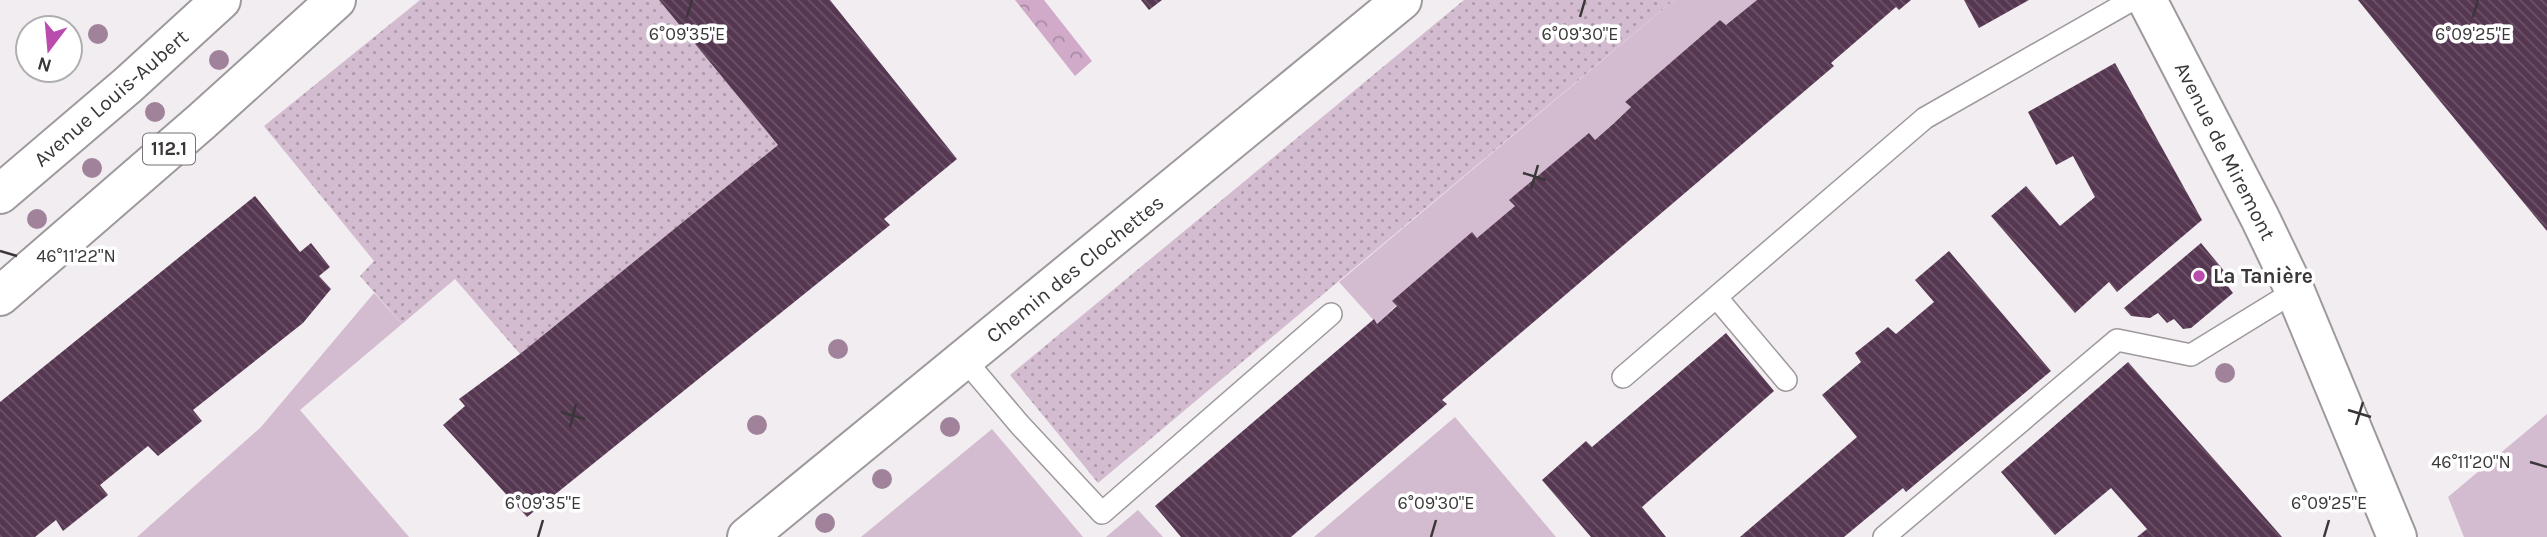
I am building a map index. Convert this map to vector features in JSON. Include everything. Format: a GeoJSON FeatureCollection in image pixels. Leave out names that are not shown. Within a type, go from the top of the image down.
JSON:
{"type":"FeatureCollection","features":[{"type":"Feature","properties":{"kind":"street","name":"Avenue Louis-Aubert"},"geometry":{"type":"LineString","coordinates":[[0,194],[128,85],[221,0]]}},
{"type":"Feature","properties":{"kind":"street","name":"112.1"},"geometry":{"type":"LineString","coordinates":[[0,296],[202,121],[336,0]]}},
{"type":"Feature","properties":{"kind":"street","name":"Chemin des Clochettes"},"geometry":{"type":"LineString","coordinates":[[747,537],[1402,0]]}},
{"type":"Feature","properties":{"kind":"street","name":"Avenue de Miremont"},"geometry":{"type":"LineString","coordinates":[[2147,0],[2295,291],[2393,535]]}},
{"type":"Feature","properties":{"kind":"lane"},"geometry":{"type":"LineString","coordinates":[[1623,377],[1924,118],[2132,0]]}},
{"type":"Feature","properties":{"kind":"lane"},"geometry":{"type":"LineString","coordinates":[[1884,537],[2117,340],[2191,355],[2295,291]]}},
{"type":"Feature","properties":{"kind":"lane"},"geometry":{"type":"LineString","coordinates":[[1717,298],[1786,380]]}},
{"type":"Feature","properties":{"kind":"lane"},"geometry":{"type":"LineString","coordinates":[[965,360],[1020,425],[1102,513],[1331,314]]}},
{"type":"Feature","properties":{"kind":"shaded area"},"geometry":{"type":"Polygon","coordinates":[[[420,0],[659,0],[778,145],[520,354],[455,279],[402,324],[360,276],[374,261],[264,126],[420,0]]]}},
{"type":"Feature","properties":{"kind":"shaded area"},"geometry":{"type":"Polygon","coordinates":[[[1464,0],[1674,0],[1098,483],[1010,375],[1464,0]]]}},
{"type":"Feature","properties":{"kind":"shaded area"},"geometry":{"type":"Polygon","coordinates":[[[1674,0],[1757,0],[1726,25],[1720,20],[1625,102],[1631,107],[1595,140],[1589,134],[1510,200],[1515,206],[1477,238],[1472,233],[1377,324],[1339,282],[1674,0]]]}},
{"type":"Feature","properties":{"kind":"shaded area"},"geometry":{"type":"Polygon","coordinates":[[[374,293],[402,324],[300,410],[409,537],[137,537],[261,427],[374,293]]]}},
{"type":"Feature","properties":{"kind":"shaded area"},"geometry":{"type":"Polygon","coordinates":[[[2547,414],[2547,537],[2464,537],[2448,497],[2547,414]]]}},
{"type":"Feature","properties":{"kind":"shaded area"},"geometry":{"type":"Polygon","coordinates":[[[1455,417],[1556,537],[1314,537],[1455,417]]]}},
{"type":"Feature","properties":{"kind":"shaded area"},"geometry":{"type":"Polygon","coordinates":[[[992,429],[1083,537],[861,537],[992,429]]]}},
{"type":"Feature","properties":{"kind":"shaded area"},"geometry":{"type":"Polygon","coordinates":[[[1138,510],[1163,537],[1106,537],[1138,510]]]}},
{"type":"Feature","properties":{"kind":"green space"},"geometry":{"type":"Polygon","coordinates":[[[1015,0],[1044,0],[1092,61],[1075,76],[1015,0]]]}},
{"type":"Feature","properties":{"kind":"building"},"geometry":{"type":"Polygon","coordinates":[[[659,0],[830,0],[957,159],[884,219],[890,225],[527,517],[443,425],[465,406],[459,399],[520,354],[778,145],[659,0]]]}},
{"type":"Feature","properties":{"kind":"building"},"geometry":{"type":"Polygon","coordinates":[[[1141,0],[1162,0],[1149,10],[1141,0]]]}},
{"type":"Feature","properties":{"kind":"building"},"geometry":{"type":"Polygon","coordinates":[[[1757,0],[1911,0],[1899,10],[1896,7],[1831,63],[1834,66],[1442,400],[1447,404],[1291,537],[1181,537],[1155,506],[1374,319],[1377,324],[1397,306],[1392,301],[1472,232],[1477,238],[1515,206],[1509,200],[1589,133],[1595,140],[1631,107],[1625,102],[1720,20],[1726,25],[1757,0]]]}},
{"type":"Feature","properties":{"kind":"building"},"geometry":{"type":"Polygon","coordinates":[[[1964,0],[2029,0],[1979,28],[1964,0]]]}},
{"type":"Feature","properties":{"kind":"building"},"geometry":{"type":"Polygon","coordinates":[[[2358,0],[2547,0],[2547,231],[2435,95],[2358,0]]]}},
{"type":"Feature","properties":{"kind":"building"},"geometry":{"type":"Polygon","coordinates":[[[2115,63],[2202,220],[2117,292],[2109,282],[2075,313],[1991,216],[2026,186],[2060,226],[2095,197],[2073,156],[2056,165],[2028,112],[2115,63]]]}},
{"type":"Feature","properties":{"kind":"building"},"geometry":{"type":"Polygon","coordinates":[[[255,196],[300,252],[311,243],[330,267],[319,276],[331,289],[303,323],[193,410],[202,421],[158,456],[148,446],[100,485],[108,495],[63,531],[56,520],[35,537],[0,537],[0,402],[255,196]]]}},
{"type":"Feature","properties":{"kind":"building"},"geometry":{"type":"Polygon","coordinates":[[[2201,243],[2225,272],[2220,276],[2233,293],[2191,328],[2183,329],[2174,319],[2167,323],[2158,313],[2150,318],[2131,316],[2124,308],[2201,243]]]}},
{"type":"Feature","properties":{"kind":"building"},"geometry":{"type":"Polygon","coordinates":[[[1949,251],[2051,371],[1906,492],[1903,488],[1844,537],[1740,537],[1857,437],[1822,395],[1861,362],[1855,353],[1888,327],[1896,334],[1934,302],[1915,280],[1949,251]]]}},
{"type":"Feature","properties":{"kind":"building"},"geometry":{"type":"Polygon","coordinates":[[[1726,333],[1774,391],[1642,507],[1666,537],[1591,537],[1542,480],[1586,441],[1592,447],[1726,333]]]}},
{"type":"Feature","properties":{"kind":"building"},"geometry":{"type":"Polygon","coordinates":[[[2128,362],[2282,537],[2137,537],[2147,529],[2111,488],[2055,535],[2001,472],[2128,362]]]}},
{"type":"Feature","properties":{"kind":"place","name":"La Tanière"},"geometry":{"type":"Point","coordinates":[2199,276]}}]}
